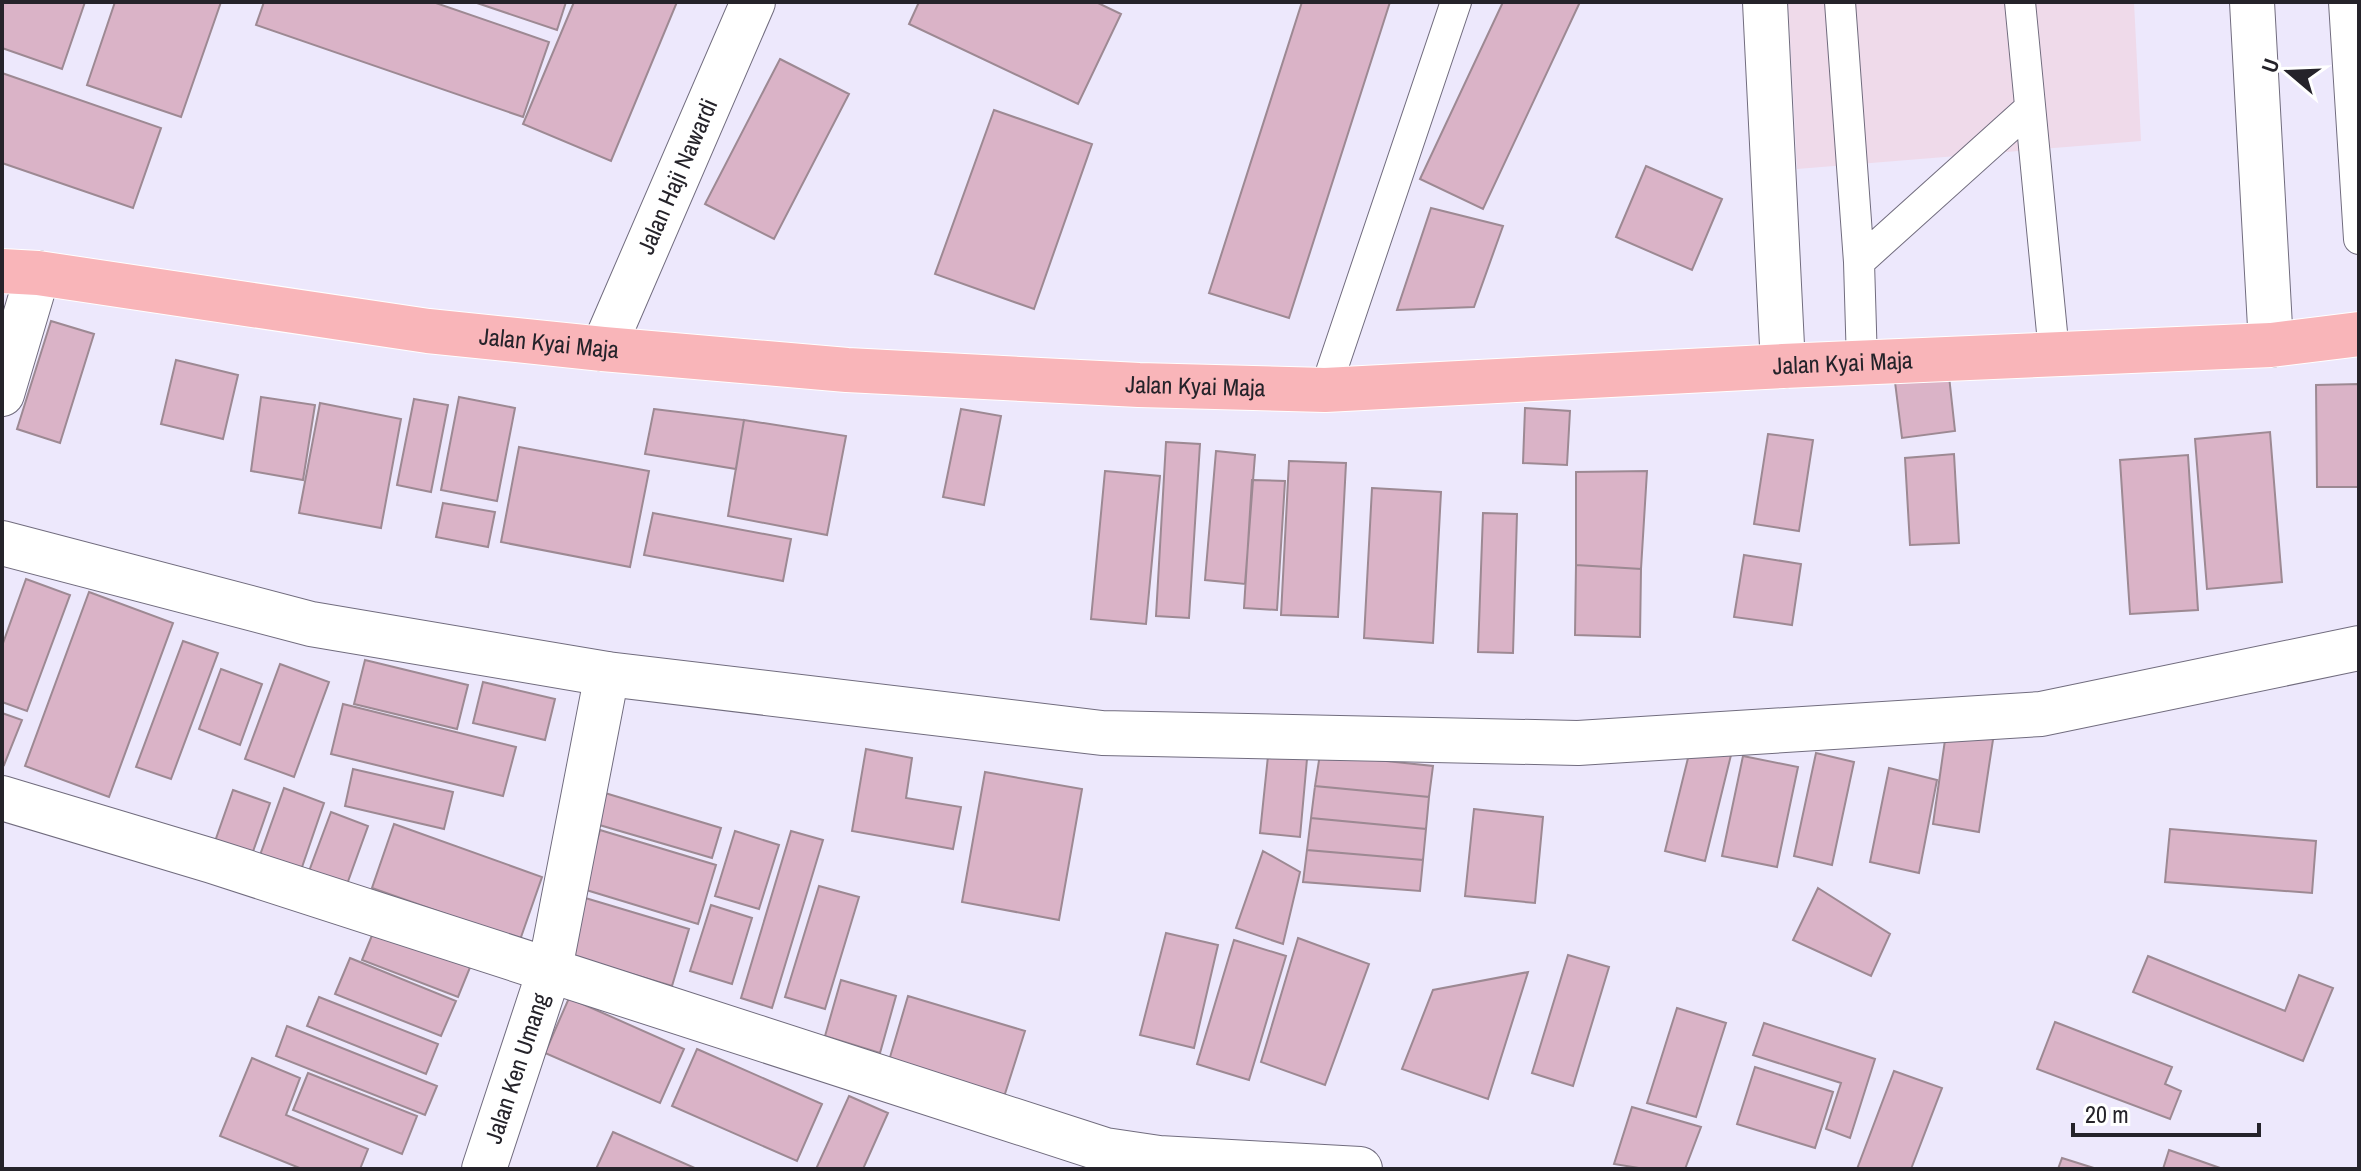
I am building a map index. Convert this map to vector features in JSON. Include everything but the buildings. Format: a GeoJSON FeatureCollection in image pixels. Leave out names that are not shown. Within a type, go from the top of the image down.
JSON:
{"type":"FeatureCollection","features":[{"type":"Feature","properties":{"kind":"main road","name":"Jalan Kyai Maja"},"geometry":{"type":"LineString","coordinates":[[23,283],[428,331],[847,370],[1139,385],[1325,390],[2281,344],[2346,335]]}},
{"type":"Feature","properties":{"kind":"street","name":"Jalan Haji Nawardi"},"geometry":{"type":"LineString","coordinates":[[603,349],[753,2]]}},
{"type":"Feature","properties":{"kind":"street"},"geometry":{"type":"LineString","coordinates":[[1765,2],[1783,366]]}},
{"type":"Feature","properties":{"kind":"street"},"geometry":{"type":"LineString","coordinates":[[2252,2],[2281,344]]}},
{"type":"Feature","properties":{"kind":"street"},"geometry":{"type":"LineString","coordinates":[[2,394],[23,283]]}},
{"type":"Feature","properties":{"kind":"street"},"geometry":{"type":"LineString","coordinates":[[2,543],[311,624],[607,674],[1102,733],[1578,743],[2041,714],[2359,648]]}},
{"type":"Feature","properties":{"kind":"street","name":"Jalan Ken Umang"},"geometry":{"type":"LineString","coordinates":[[484,1169],[550,969],[607,674]]}},
{"type":"Feature","properties":{"kind":"street"},"geometry":{"type":"LineString","coordinates":[[2,798],[212,861],[1105,1150],[1157,1164],[1360,1169]]}},
{"type":"Feature","properties":{"kind":"lane"},"geometry":{"type":"LineString","coordinates":[[1325,390],[1456,2]]}},
{"type":"Feature","properties":{"kind":"lane"},"geometry":{"type":"LineString","coordinates":[[1840,2],[1859,262],[1862,363]]}},
{"type":"Feature","properties":{"kind":"lane"},"geometry":{"type":"LineString","coordinates":[[2020,2],[2054,353]]}},
{"type":"Feature","properties":{"kind":"lane"},"geometry":{"type":"LineString","coordinates":[[2344,2],[2359,239]]}},
{"type":"Feature","properties":{"kind":"lane"},"geometry":{"type":"LineString","coordinates":[[1859,262],[2029,109]]}},
{"type":"Feature","properties":{"kind":"shaded area"},"geometry":{"type":"Polygon","coordinates":[[[1788,2],[2134,2],[2141,141],[1797,169],[1788,2]]]}}]}
